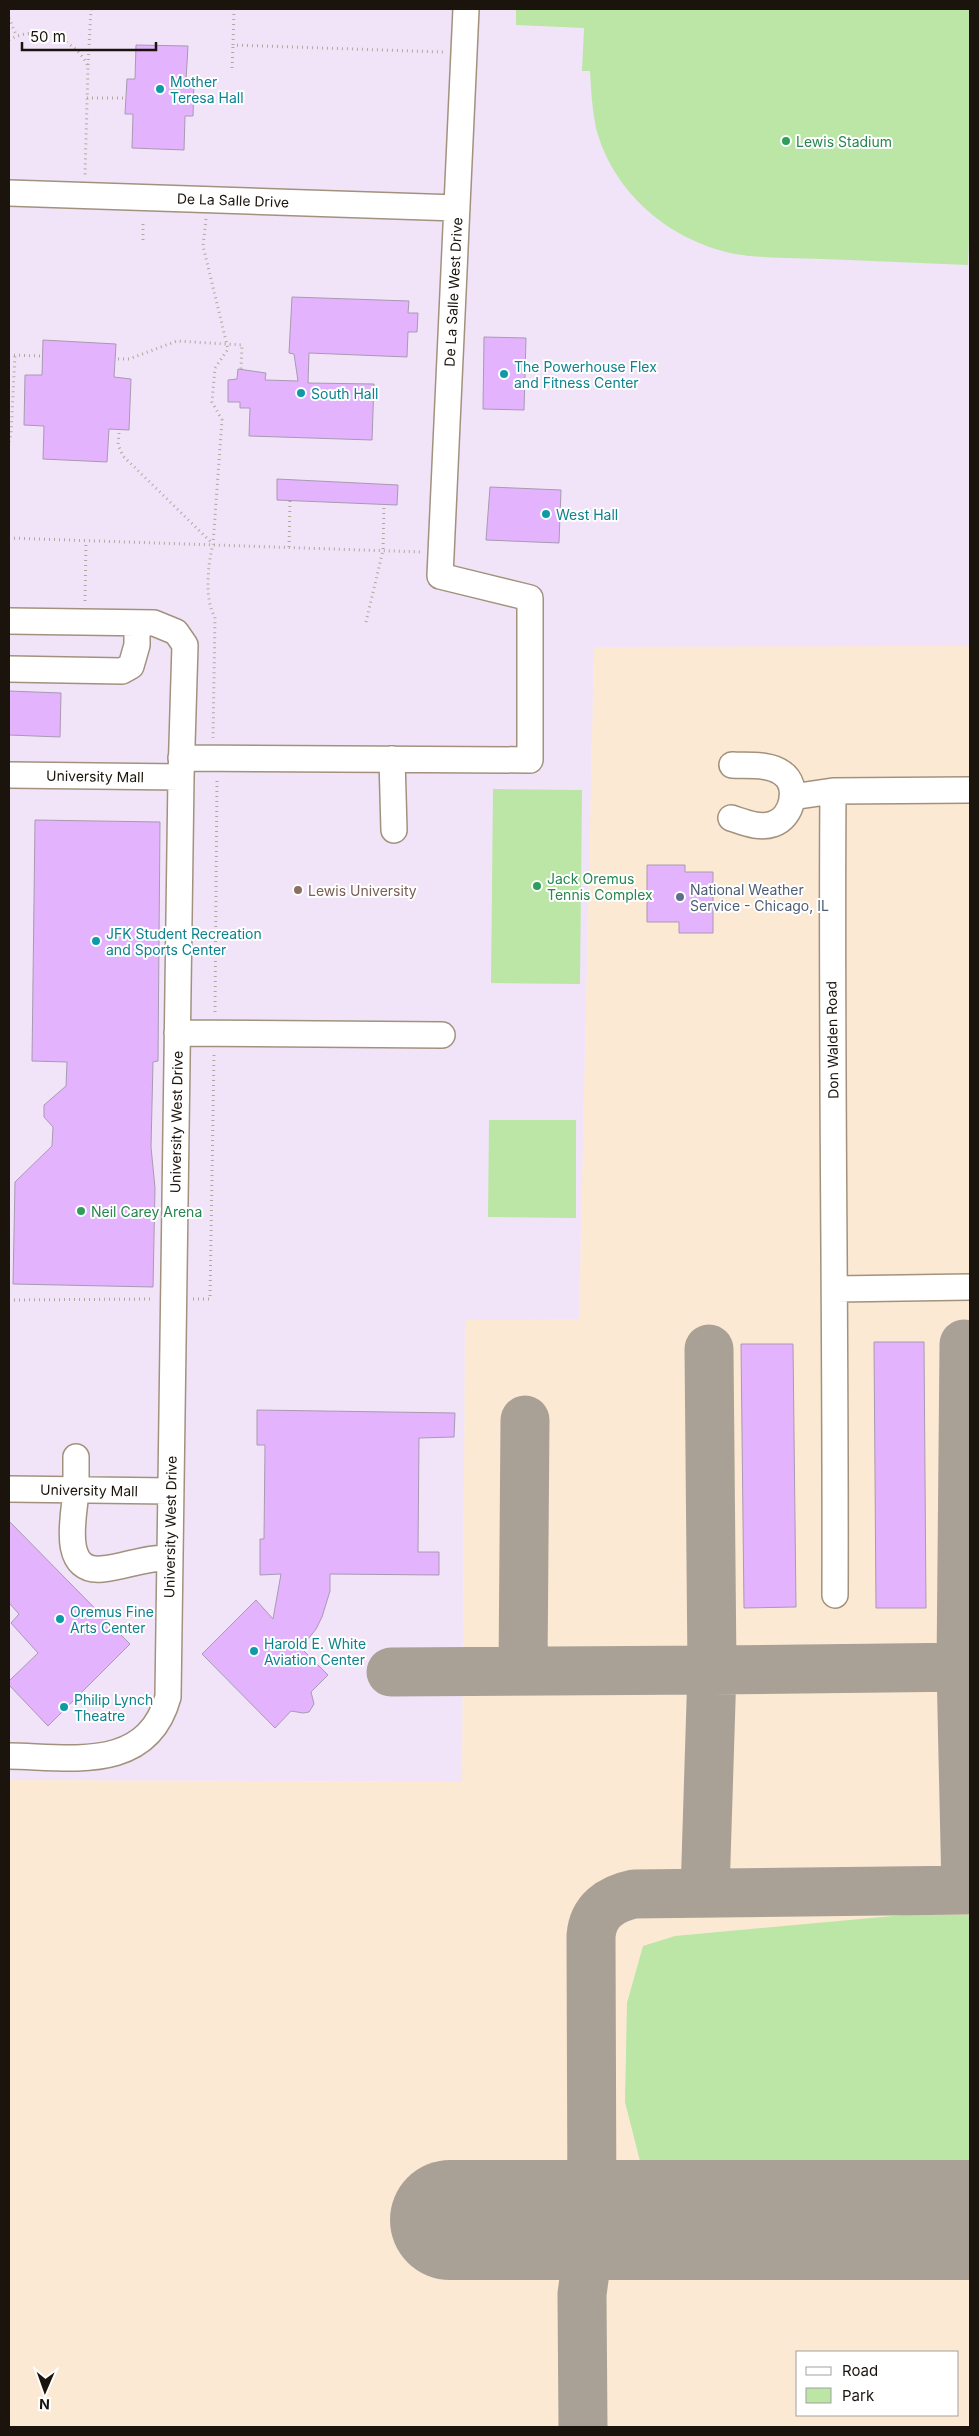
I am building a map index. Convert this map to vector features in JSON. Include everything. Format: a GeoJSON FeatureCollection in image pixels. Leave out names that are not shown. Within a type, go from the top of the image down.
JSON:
{"type":"FeatureCollection","features":[{"type":"Feature","properties":{"kind":"street","name":"De La Salle West Drive"},"geometry":{"type":"LineString","coordinates":[[441,564],[466,9]]}},
{"type":"Feature","properties":{"kind":"street","name":"De La Salle Drive"},"geometry":{"type":"LineString","coordinates":[[9,192],[85,184],[208,200],[457,208]]}},
{"type":"Feature","properties":{"kind":"street","name":"University Mall"},"geometry":{"type":"LineString","coordinates":[[9,775],[181,768],[213,757],[530,760],[530,598],[441,564]]}},
{"type":"Feature","properties":{"kind":"street"},"geometry":{"type":"LineString","coordinates":[[9,621],[146,623],[135,658],[131,666],[122,671],[9,669]]}},
{"type":"Feature","properties":{"kind":"street","name":"University West Drive"},"geometry":{"type":"LineString","coordinates":[[9,1756],[81,1758],[117,1753],[148,1737],[162,1717],[168,1697],[181,768],[185,645],[176,632],[146,623]]}},
{"type":"Feature","properties":{"kind":"street"},"geometry":{"type":"LineString","coordinates":[[392,759],[394,830]]}},
{"type":"Feature","properties":{"kind":"street"},"geometry":{"type":"LineString","coordinates":[[731,818],[755,825],[772,825],[786,814],[792,797],[792,788],[783,773],[757,766],[732,765]]}},
{"type":"Feature","properties":{"kind":"street"},"geometry":{"type":"LineString","coordinates":[[792,797],[833,791],[970,790]]}},
{"type":"Feature","properties":{"kind":"street","name":"Don Walden Road"},"geometry":{"type":"LineString","coordinates":[[833,791],[832,1013],[836,1289],[835,1595]]}},
{"type":"Feature","properties":{"kind":"street"},"geometry":{"type":"LineString","coordinates":[[177,1033],[442,1035]]}},
{"type":"Feature","properties":{"kind":"street"},"geometry":{"type":"LineString","coordinates":[[836,1289],[970,1288]]}},
{"type":"Feature","properties":{"kind":"street"},"geometry":{"type":"LineString","coordinates":[[76,1458],[76,1490],[71,1534],[73,1548],[81,1562],[89,1568],[99,1570],[142,1560],[169,1558]]}},
{"type":"Feature","properties":{"kind":"street","name":"University Mall"},"geometry":{"type":"LineString","coordinates":[[9,1489],[170,1492]]}},
{"type":"Feature","properties":{"kind":"path"},"geometry":{"type":"LineString","coordinates":[[85,184],[91,9]]}},
{"type":"Feature","properties":{"kind":"path"},"geometry":{"type":"LineString","coordinates":[[232,68],[234,9]]}},
{"type":"Feature","properties":{"kind":"path"},"geometry":{"type":"LineString","coordinates":[[9,18],[16,35]]}},
{"type":"Feature","properties":{"kind":"path"},"geometry":{"type":"LineString","coordinates":[[9,40],[20,33],[58,37],[82,53],[88,66]]}},
{"type":"Feature","properties":{"kind":"path"},"geometry":{"type":"LineString","coordinates":[[233,45],[452,53]]}},
{"type":"Feature","properties":{"kind":"path"},"geometry":{"type":"LineString","coordinates":[[87,98],[126,98]]}},
{"type":"Feature","properties":{"kind":"path"},"geometry":{"type":"LineString","coordinates":[[85,184],[94,173]]}},
{"type":"Feature","properties":{"kind":"path"},"geometry":{"type":"LineString","coordinates":[[208,200],[203,246],[228,349],[215,368],[212,402],[222,420],[213,544],[209,560],[209,609],[215,617],[213,768],[218,782]]}},
{"type":"Feature","properties":{"kind":"path"},"geometry":{"type":"LineString","coordinates":[[143,240],[144,222]]}},
{"type":"Feature","properties":{"kind":"path"},"geometry":{"type":"LineString","coordinates":[[118,359],[129,359],[177,341],[242,345],[241,369]]}},
{"type":"Feature","properties":{"kind":"path"},"geometry":{"type":"LineString","coordinates":[[9,355],[40,356]]}},
{"type":"Feature","properties":{"kind":"path"},"geometry":{"type":"LineString","coordinates":[[9,442],[16,355]]}},
{"type":"Feature","properties":{"kind":"path"},"geometry":{"type":"LineString","coordinates":[[119,433],[118,445],[122,456],[213,544]]}},
{"type":"Feature","properties":{"kind":"path"},"geometry":{"type":"LineString","coordinates":[[289,547],[290,500]]}},
{"type":"Feature","properties":{"kind":"path"},"geometry":{"type":"LineString","coordinates":[[366,622],[383,550],[384,504]]}},
{"type":"Feature","properties":{"kind":"path"},"geometry":{"type":"LineString","coordinates":[[9,538],[86,542],[383,550],[441,564]]}},
{"type":"Feature","properties":{"kind":"path"},"geometry":{"type":"LineString","coordinates":[[84,622],[86,542]]}},
{"type":"Feature","properties":{"kind":"path"},"geometry":{"type":"LineString","coordinates":[[9,1300],[210,1299]]}},
{"type":"Feature","properties":{"kind":"shaded area","name":"Lewis University"},"geometry":{"type":"Polygon","coordinates":[[[9,9],[970,9],[970,646],[594,647],[579,1319],[465,1320],[462,1782],[9,1780],[9,9]]]}},
{"type":"Feature","properties":{"kind":"shaded area"},"geometry":{"type":"Polygon","coordinates":[[[594,646],[970,646],[970,2427],[9,2427],[9,1780],[462,1782],[465,1319],[579,1319],[594,646]]]}},
{"type":"Feature","properties":{"kind":"green space","name":"Lewis Stadium"},"geometry":{"type":"Polygon","coordinates":[[[516,9],[970,9],[970,204],[968,265],[749,256],[723,251],[698,242],[674,230],[653,215],[634,197],[618,176],[605,153],[596,128],[590,71],[582,71],[584,28],[516,25],[516,9]]]}},
{"type":"Feature","properties":{"kind":"green space","name":"Jack Oremus Tennis Complex"},"geometry":{"type":"Polygon","coordinates":[[[493,789],[582,790],[580,984],[491,983],[493,789]]]}},
{"type":"Feature","properties":{"kind":"green space"},"geometry":{"type":"Polygon","coordinates":[[[489,1120],[576,1120],[576,1218],[488,1217],[489,1120]]]}},
{"type":"Feature","properties":{"kind":"green space"},"geometry":{"type":"Polygon","coordinates":[[[904,1915],[970,1915],[970,2183],[719,2183],[668,2175],[640,2161],[625,2102],[627,2003],[643,1946],[675,1936],[904,1915]]]}},
{"type":"Feature","properties":{"kind":"building","name":"Mother Teresa Hall"},"geometry":{"type":"Polygon","coordinates":[[[136,45],[188,46],[186,81],[194,81],[193,116],[185,116],[184,150],[132,148],[133,114],[125,114],[127,79],[135,79],[136,45]]]}},
{"type":"Feature","properties":{"kind":"building","name":"South Hall"},"geometry":{"type":"Polygon","coordinates":[[[292,297],[409,301],[408,313],[418,313],[417,332],[408,332],[407,357],[309,353],[308,383],[374,384],[372,440],[249,436],[250,408],[240,408],[240,402],[228,402],[228,380],[237,379],[238,369],[266,373],[265,380],[298,381],[294,354],[289,353],[292,297]]]}},
{"type":"Feature","properties":{"kind":"building","name":"The Powerhouse Flex and Fitness Center"},"geometry":{"type":"Polygon","coordinates":[[[484,337],[526,338],[524,410],[483,409],[484,337]]]}},
{"type":"Feature","properties":{"kind":"building"},"geometry":{"type":"Polygon","coordinates":[[[43,340],[116,344],[114,377],[131,379],[129,430],[109,429],[107,462],[43,459],[44,426],[24,425],[25,375],[42,375],[43,340]]]}},
{"type":"Feature","properties":{"kind":"building"},"geometry":{"type":"Polygon","coordinates":[[[277,479],[398,485],[397,505],[277,500],[277,479]]]}},
{"type":"Feature","properties":{"kind":"building","name":"West Hall"},"geometry":{"type":"Polygon","coordinates":[[[490,487],[561,490],[559,543],[486,540],[490,487]]]}},
{"type":"Feature","properties":{"kind":"building"},"geometry":{"type":"Polygon","coordinates":[[[9,691],[61,693],[60,737],[9,735],[9,691]]]}},
{"type":"Feature","properties":{"kind":"building","name":"JFK Student Recreation and Sports Center"},"geometry":{"type":"Polygon","coordinates":[[[35,820],[160,822],[158,1061],[153,1062],[151,1147],[155,1188],[153,1287],[13,1284],[15,1182],[52,1146],[53,1127],[44,1117],[44,1105],[66,1086],[67,1062],[32,1061],[35,820]]]}},
{"type":"Feature","properties":{"kind":"building","name":"National Weather Service - Chicago, IL"},"geometry":{"type":"Polygon","coordinates":[[[647,865],[685,865],[685,872],[713,872],[713,933],[679,933],[679,922],[647,922],[647,865]]]}},
{"type":"Feature","properties":{"kind":"building"},"geometry":{"type":"Polygon","coordinates":[[[874,1342],[924,1342],[926,1608],[876,1608],[874,1342]]]}},
{"type":"Feature","properties":{"kind":"building"},"geometry":{"type":"Polygon","coordinates":[[[741,1344],[793,1344],[796,1607],[744,1608],[741,1344]]]}},
{"type":"Feature","properties":{"kind":"building"},"geometry":{"type":"Polygon","coordinates":[[[257,1410],[455,1413],[454,1437],[419,1438],[418,1552],[439,1552],[439,1575],[330,1574],[330,1591],[322,1617],[316,1629],[301,1648],[328,1675],[311,1692],[314,1704],[309,1712],[291,1711],[275,1728],[202,1654],[256,1600],[273,1619],[281,1574],[260,1575],[260,1539],[264,1539],[265,1445],[257,1445],[257,1410]]]}},
{"type":"Feature","properties":{"kind":"building","name":"Oremus Fine Arts Center"},"geometry":{"type":"Polygon","coordinates":[[[9,1521],[130,1644],[48,1726],[9,1685],[9,1681],[38,1653],[11,1623],[19,1614],[9,1603],[9,1521]]]}},
{"type":"Feature","properties":{"kind":"taxiway"},"geometry":{"type":"LineString","coordinates":[[964,1344],[961,1667],[966,1890]]}},
{"type":"Feature","properties":{"kind":"taxiway"},"geometry":{"type":"LineString","coordinates":[[709,1349],[712,1670],[970,1667]]}},
{"type":"Feature","properties":{"kind":"taxiway"},"geometry":{"type":"LineString","coordinates":[[523,1671],[525,1420]]}},
{"type":"Feature","properties":{"kind":"taxiway"},"geometry":{"type":"LineString","coordinates":[[391,1672],[712,1670],[705,1893]]}},
{"type":"Feature","properties":{"kind":"taxiway"},"geometry":{"type":"LineString","coordinates":[[583,2427],[582,2294],[592,2221],[591,1936],[592,1927],[599,1913],[617,1899],[634,1894],[970,1890]]}},
{"type":"Feature","properties":{"kind":"runway"},"geometry":{"type":"LineString","coordinates":[[450,2220],[970,2220]]}},
{"type":"Feature","properties":{"kind":"place","name":"Mother Teresa Hall"},"geometry":{"type":"Point","coordinates":[160,89]}},
{"type":"Feature","properties":{"kind":"place","name":"Lewis Stadium"},"geometry":{"type":"Point","coordinates":[786,141]}},
{"type":"Feature","properties":{"kind":"place","name":"The Powerhouse Flex and Fitness Center"},"geometry":{"type":"Point","coordinates":[504,374]}},
{"type":"Feature","properties":{"kind":"place","name":"South Hall"},"geometry":{"type":"Point","coordinates":[301,393]}},
{"type":"Feature","properties":{"kind":"place","name":"West Hall"},"geometry":{"type":"Point","coordinates":[546,514]}},
{"type":"Feature","properties":{"kind":"place","name":"Jack Oremus Tennis Complex"},"geometry":{"type":"Point","coordinates":[537,886]}},
{"type":"Feature","properties":{"kind":"place","name":"Lewis University"},"geometry":{"type":"Point","coordinates":[298,890]}},
{"type":"Feature","properties":{"kind":"place","name":"National Weather Service - Chicago, IL"},"geometry":{"type":"Point","coordinates":[680,897]}},
{"type":"Feature","properties":{"kind":"place","name":"JFK Student Recreation and Sports Center"},"geometry":{"type":"Point","coordinates":[96,941]}},
{"type":"Feature","properties":{"kind":"place","name":"Neil Carey Arena"},"geometry":{"type":"Point","coordinates":[81,1211]}},
{"type":"Feature","properties":{"kind":"place","name":"Oremus Fine Arts Center"},"geometry":{"type":"Point","coordinates":[60,1619]}},
{"type":"Feature","properties":{"kind":"place","name":"Harold E. White Aviation Center"},"geometry":{"type":"Point","coordinates":[254,1651]}},
{"type":"Feature","properties":{"kind":"place","name":"Philip Lynch Theatre"},"geometry":{"type":"Point","coordinates":[64,1707]}}]}
